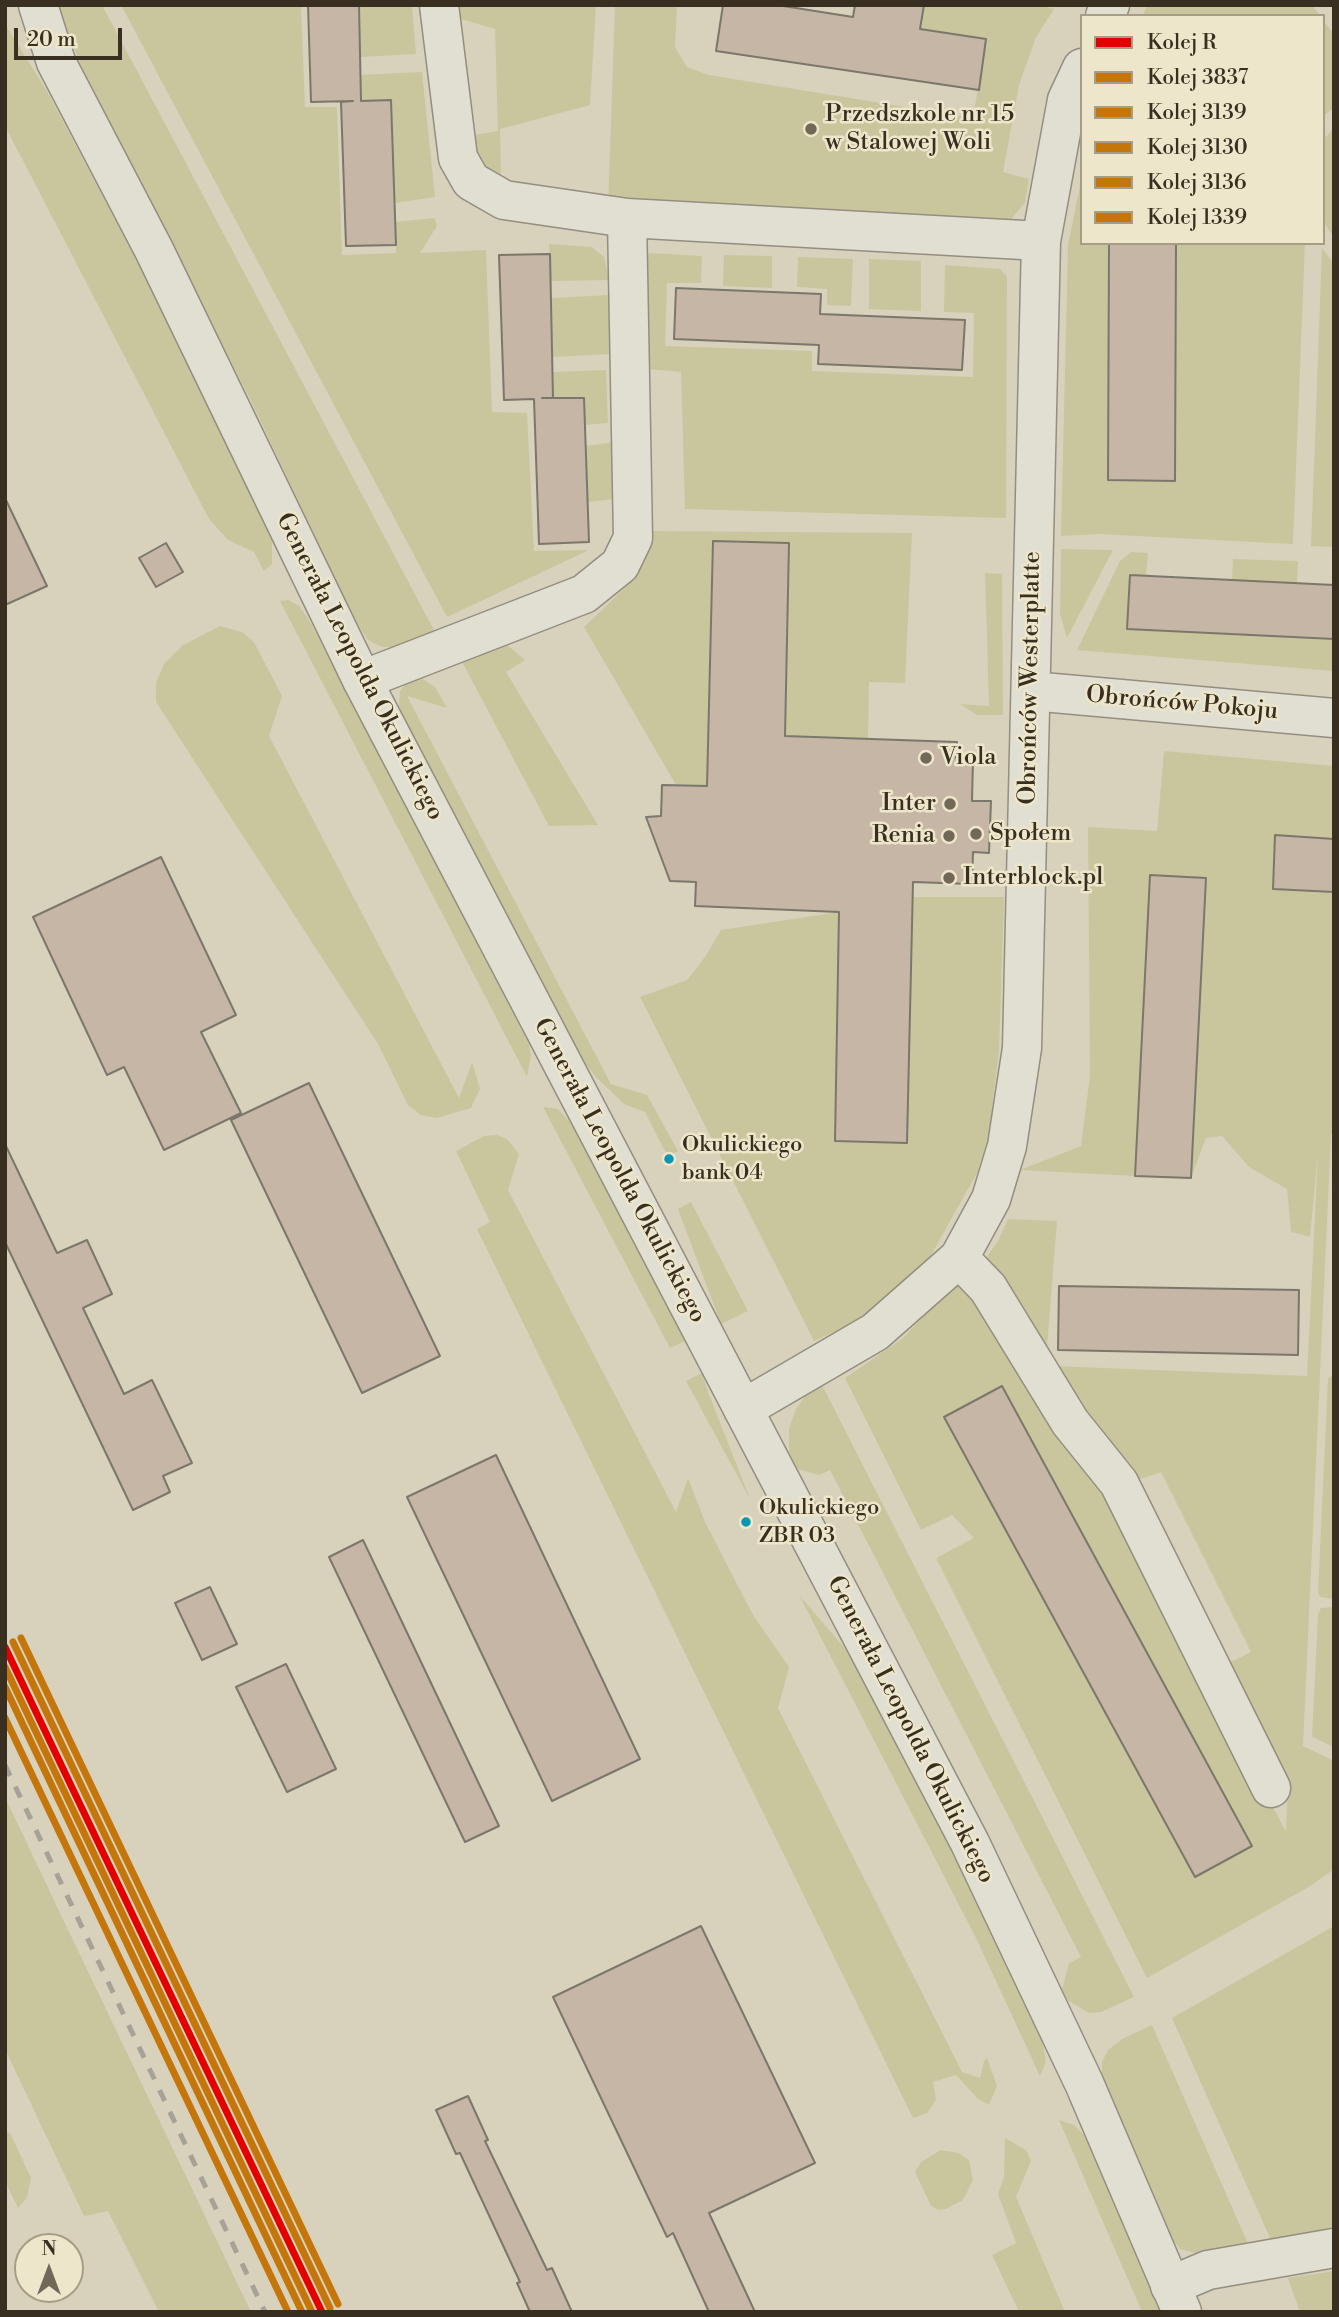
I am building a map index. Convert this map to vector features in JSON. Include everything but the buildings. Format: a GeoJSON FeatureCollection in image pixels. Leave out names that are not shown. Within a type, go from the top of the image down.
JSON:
{"type":"FeatureCollection","features":[{"type":"Feature","properties":{"kind":"street","name":"Generała Leopolda Okulickiego"},"geometry":{"type":"LineString","coordinates":[[12,5],[56,62]]}},
{"type":"Feature","properties":{"kind":"street","name":"Generała Leopolda Okulickiego"},"geometry":{"type":"LineString","coordinates":[[38,5],[56,62],[154,250],[362,680],[970,1843],[1068,2048],[1176,2299],[1208,2270],[1334,2248]]}},
{"type":"Feature","properties":{"kind":"street"},"geometry":{"type":"LineString","coordinates":[[439,5],[458,158],[471,181],[504,200],[627,218],[1041,241]]}},
{"type":"Feature","properties":{"kind":"street","name":"Obrońców Westerplatte"},"geometry":{"type":"LineString","coordinates":[[743,1409],[875,1332],[959,1258],[991,1199],[1007,1146],[1022,1048],[1041,241],[1067,100],[1080,72]]}},
{"type":"Feature","properties":{"kind":"street"},"geometry":{"type":"LineString","coordinates":[[362,680],[584,594],[620,565],[633,538],[627,218]]}},
{"type":"Feature","properties":{"kind":"street","name":"Obrońców Pokoju"},"geometry":{"type":"LineString","coordinates":[[1031,691],[1334,718]]}},
{"type":"Feature","properties":{"kind":"street"},"geometry":{"type":"LineString","coordinates":[[959,1258],[988,1288],[1070,1422],[1119,1483],[1271,1788]]}},
{"type":"Feature","properties":{"kind":"shaded area"},"geometry":{"type":"Polygon","coordinates":[[[55,5],[102,5],[435,632],[395,647],[382,647],[368,640],[356,622],[251,401],[89,83],[55,5]]]}},
{"type":"Feature","properties":{"kind":"shaded area"},"geometry":{"type":"Polygon","coordinates":[[[121,5],[301,5],[305,107],[337,107],[342,255],[396,253],[395,222],[435,218],[437,226],[420,253],[486,250],[492,412],[527,413],[534,551],[589,550],[447,617],[121,5]]]}},
{"type":"Feature","properties":{"kind":"shaded area"},"geometry":{"type":"Polygon","coordinates":[[[359,5],[412,5],[416,54],[360,57],[359,5]]]}},
{"type":"Feature","properties":{"kind":"shaded area"},"geometry":{"type":"Polygon","coordinates":[[[459,5],[596,5],[590,105],[500,129],[501,174],[480,171],[464,137],[498,131],[495,29],[461,19],[459,5]]]}},
{"type":"Feature","properties":{"kind":"shaded area","name":"Przedszkole nr 15 w Stalowej Woli"},"geometry":{"type":"Polygon","coordinates":[[[615,5],[677,5],[675,47],[687,67],[709,75],[973,118],[986,39],[920,29],[924,5],[1039,5],[1054,9],[1036,37],[1019,85],[1003,172],[1029,179],[1025,203],[1011,219],[993,221],[608,208],[615,5]]]}},
{"type":"Feature","properties":{"kind":"shaded area"},"geometry":{"type":"Polygon","coordinates":[[[1148,5],[1312,5],[1319,14],[1143,14],[1148,5]]]}},
{"type":"Feature","properties":{"kind":"shaded area"},"geometry":{"type":"Polygon","coordinates":[[[1325,23],[1334,34],[1334,108],[1325,115],[1325,23]]]}},
{"type":"Feature","properties":{"kind":"shaded area"},"geometry":{"type":"Polygon","coordinates":[[[5,24],[48,93],[139,265],[272,535],[272,564],[264,571],[254,552],[228,540],[209,519],[5,126],[5,24]]]}},
{"type":"Feature","properties":{"kind":"shaded area"},"geometry":{"type":"Polygon","coordinates":[[[422,72],[435,197],[395,203],[391,100],[362,101],[361,75],[422,72]]]}},
{"type":"Feature","properties":{"kind":"shaded area"},"geometry":{"type":"Polygon","coordinates":[[[1334,128],[1334,237],[1325,222],[1325,138],[1334,128]]]}},
{"type":"Feature","properties":{"kind":"shaded area"},"geometry":{"type":"Polygon","coordinates":[[[1080,186],[1080,245],[1305,245],[1293,544],[1098,534],[1061,536],[1068,245],[1080,186]]]}},
{"type":"Feature","properties":{"kind":"shaded area"},"geometry":{"type":"Polygon","coordinates":[[[549,244],[592,247],[604,257],[609,280],[551,281],[549,244]]]}},
{"type":"Feature","properties":{"kind":"shaded area"},"geometry":{"type":"Polygon","coordinates":[[[1322,248],[1334,264],[1334,547],[1311,546],[1322,248]]]}},
{"type":"Feature","properties":{"kind":"shaded area"},"geometry":{"type":"Polygon","coordinates":[[[648,253],[702,256],[701,283],[667,283],[665,346],[812,351],[812,371],[973,377],[974,313],[944,312],[945,265],[1000,269],[1007,277],[1006,518],[685,509],[681,372],[648,369],[648,253]]]}},
{"type":"Feature","properties":{"kind":"shaded area"},"geometry":{"type":"Polygon","coordinates":[[[724,255],[772,256],[772,288],[723,286],[724,255]]]}},
{"type":"Feature","properties":{"kind":"shaded area"},"geometry":{"type":"Polygon","coordinates":[[[798,257],[853,259],[851,306],[827,305],[827,289],[797,287],[798,257]]]}},
{"type":"Feature","properties":{"kind":"shaded area"},"geometry":{"type":"Polygon","coordinates":[[[869,259],[921,261],[921,311],[869,309],[869,259]]]}},
{"type":"Feature","properties":{"kind":"shaded area"},"geometry":{"type":"Polygon","coordinates":[[[610,295],[611,354],[553,357],[551,298],[610,295]]]}},
{"type":"Feature","properties":{"kind":"shaded area"},"geometry":{"type":"Polygon","coordinates":[[[606,370],[608,423],[585,425],[584,398],[554,398],[553,372],[606,370]]]}},
{"type":"Feature","properties":{"kind":"shaded area"},"geometry":{"type":"Polygon","coordinates":[[[616,442],[615,499],[588,502],[586,446],[616,442]]]}},
{"type":"Feature","properties":{"kind":"shaded area"},"geometry":{"type":"Polygon","coordinates":[[[649,531],[912,533],[905,683],[869,682],[868,739],[823,738],[784,787],[789,543],[713,541],[707,786],[676,785],[584,627],[631,582],[650,544],[649,531]]]}},
{"type":"Feature","properties":{"kind":"shaded area"},"geometry":{"type":"Polygon","coordinates":[[[1061,549],[1113,550],[1067,638],[1060,614],[1061,549]]]}},
{"type":"Feature","properties":{"kind":"shaded area"},"geometry":{"type":"Polygon","coordinates":[[[1131,552],[1148,553],[1146,576],[1130,575],[1127,629],[1334,639],[1334,671],[1077,650],[1120,561],[1131,552]]]}},
{"type":"Feature","properties":{"kind":"shaded area"},"geometry":{"type":"Polygon","coordinates":[[[1233,559],[1298,561],[1297,583],[1232,580],[1233,559]]]}},
{"type":"Feature","properties":{"kind":"shaded area"},"geometry":{"type":"Polygon","coordinates":[[[985,573],[1002,574],[1003,715],[977,715],[960,704],[989,706],[985,573]]]}},
{"type":"Feature","properties":{"kind":"shaded area"},"geometry":{"type":"Polygon","coordinates":[[[288,600],[299,606],[309,620],[529,1044],[531,1056],[527,1077],[280,601],[288,600]]]}},
{"type":"Feature","properties":{"kind":"shaded area"},"geometry":{"type":"Polygon","coordinates":[[[220,626],[242,632],[254,642],[282,696],[269,736],[459,1098],[472,1062],[480,1089],[471,1108],[437,1118],[421,1115],[408,1105],[378,1044],[156,702],[156,683],[164,664],[183,645],[220,626]]]}},
{"type":"Feature","properties":{"kind":"shaded area"},"geometry":{"type":"Polygon","coordinates":[[[486,645],[507,645],[525,660],[506,672],[598,825],[549,826],[459,656],[486,645]]]}},
{"type":"Feature","properties":{"kind":"shaded area"},"geometry":{"type":"Polygon","coordinates":[[[421,678],[435,687],[447,708],[407,696],[611,1084],[647,1095],[678,1151],[668,1157],[645,1112],[624,1104],[595,1076],[579,1055],[409,730],[399,706],[400,691],[409,680],[421,678]]]}},
{"type":"Feature","properties":{"kind":"shaded area"},"geometry":{"type":"Polygon","coordinates":[[[1164,751],[1334,766],[1334,839],[1275,836],[1273,889],[1334,892],[1334,1133],[1331,1134],[1303,1746],[1334,1761],[1334,1869],[1312,1885],[1147,1978],[936,1558],[974,1538],[952,1515],[921,1530],[845,1378],[902,1339],[937,1302],[956,1276],[1108,1489],[1286,1832],[1288,1781],[1221,1667],[1251,1652],[1161,1472],[1132,1482],[1053,1366],[1307,1376],[1318,1153],[1310,1237],[1291,1232],[1287,1189],[1249,1167],[1222,1136],[1206,1138],[1191,1178],[1206,878],[1150,876],[1135,1176],[1020,1170],[1081,1146],[1090,1076],[1088,827],[1157,831],[1164,751]]]}},
{"type":"Feature","properties":{"kind":"shaded area"},"geometry":{"type":"Polygon","coordinates":[[[912,897],[1004,897],[999,1051],[989,1133],[977,1173],[930,1257],[881,1302],[851,1324],[814,1341],[640,997],[687,980],[721,930],[839,912],[835,1141],[906,1143],[912,897]]]}},
{"type":"Feature","properties":{"kind":"shaded area"},"geometry":{"type":"Polygon","coordinates":[[[543,1107],[558,1109],[570,1122],[685,1341],[670,1348],[543,1107]]]}},
{"type":"Feature","properties":{"kind":"shaded area"},"geometry":{"type":"Polygon","coordinates":[[[497,1135],[507,1139],[519,1154],[508,1190],[676,1512],[688,1478],[705,1522],[753,1615],[789,1667],[778,1708],[962,2072],[980,2078],[987,2058],[997,2086],[989,2105],[977,2098],[956,2075],[933,2082],[936,2100],[927,2113],[913,2118],[477,1229],[490,1222],[456,1151],[484,1136],[497,1135]]]}},
{"type":"Feature","properties":{"kind":"shaded area"},"geometry":{"type":"Polygon","coordinates":[[[691,1202],[748,1311],[721,1324],[678,1209],[691,1202]]]}},
{"type":"Feature","properties":{"kind":"shaded area"},"geometry":{"type":"Polygon","coordinates":[[[1008,1219],[1057,1221],[1047,1348],[984,1261],[998,1241],[1008,1219]]]}},
{"type":"Feature","properties":{"kind":"shaded area"},"geometry":{"type":"Polygon","coordinates":[[[702,1373],[708,1392],[750,1499],[686,1381],[702,1373]]]}},
{"type":"Feature","properties":{"kind":"shaded area"},"geometry":{"type":"Polygon","coordinates":[[[1334,1375],[1334,1599],[1320,1597],[1318,1593],[1328,1378],[1334,1375]]]}},
{"type":"Feature","properties":{"kind":"shaded area"},"geometry":{"type":"Polygon","coordinates":[[[822,1385],[1134,1997],[1101,2012],[1089,2013],[1067,2000],[1062,1989],[1069,1963],[1081,1957],[830,1470],[819,1475],[797,1469],[789,1452],[789,1429],[796,1409],[808,1392],[822,1385]]]}},
{"type":"Feature","properties":{"kind":"shaded area"},"geometry":{"type":"Polygon","coordinates":[[[799,1595],[848,1652],[987,1920],[1042,2039],[1046,2062],[1040,2076],[977,1940],[799,1595]]]}},
{"type":"Feature","properties":{"kind":"shaded area"},"geometry":{"type":"Polygon","coordinates":[[[1334,1607],[1334,1747],[1312,1737],[1318,1614],[1321,1608],[1334,1607]]]}},
{"type":"Feature","properties":{"kind":"shaded area"},"geometry":{"type":"Polygon","coordinates":[[[5,1797],[251,2312],[155,2312],[158,2310],[108,2211],[84,2216],[5,2049],[5,1797]]]}},
{"type":"Feature","properties":{"kind":"shaded area"},"geometry":{"type":"Polygon","coordinates":[[[1334,1926],[1334,2231],[1271,2240],[1172,2018],[1334,1926]]]}},
{"type":"Feature","properties":{"kind":"shaded area"},"geometry":{"type":"Polygon","coordinates":[[[1152,2025],[1249,2246],[1195,2253],[1180,2249],[1170,2237],[1102,2077],[1102,2062],[1108,2050],[1122,2039],[1152,2025]]]}},
{"type":"Feature","properties":{"kind":"shaded area"},"geometry":{"type":"Polygon","coordinates":[[[1059,2120],[1074,2125],[1085,2136],[1160,2312],[1142,2312],[1059,2120]]]}},
{"type":"Feature","properties":{"kind":"shaded area"},"geometry":{"type":"Polygon","coordinates":[[[5,2130],[11,2135],[31,2178],[27,2198],[18,2208],[5,2181],[5,2130]]]}},
{"type":"Feature","properties":{"kind":"shaded area"},"geometry":{"type":"Polygon","coordinates":[[[1005,2138],[1026,2150],[1031,2161],[1016,2197],[1065,2312],[1019,2312],[992,2255],[1016,2243],[998,2194],[1004,2177],[1005,2138]]]}},
{"type":"Feature","properties":{"kind":"shaded area"},"geometry":{"type":"Polygon","coordinates":[[[941,2150],[958,2153],[969,2160],[973,2180],[963,2200],[938,2210],[931,2206],[915,2172],[921,2162],[941,2150]]]}},
{"type":"Feature","properties":{"kind":"shaded area"},"geometry":{"type":"Polygon","coordinates":[[[1334,2271],[1334,2312],[1300,2312],[1288,2278],[1334,2271]]]}},
{"type":"Feature","properties":{"kind":"railway"},"geometry":{"type":"LineString","coordinates":[[5,1765],[265,2312]]}},
{"type":"Feature","properties":{"kind":"rail line","name":"3136"},"geometry":{"type":"LineString","coordinates":[[21,1638],[338,2304]]}},
{"type":"Feature","properties":{"kind":"rail line","name":"3139"},"geometry":{"type":"LineString","coordinates":[[13,1642],[330,2308]]}},
{"type":"Feature","properties":{"kind":"rail line","name":"R"},"geometry":{"type":"LineString","coordinates":[[5,1647],[322,2312]]}},
{"type":"Feature","properties":{"kind":"rail line","name":"3837"},"geometry":{"type":"LineString","coordinates":[[5,1667],[312,2312]]}},
{"type":"Feature","properties":{"kind":"rail line","name":"3130"},"geometry":{"type":"LineString","coordinates":[[5,1687],[302,2312]]}},
{"type":"Feature","properties":{"kind":"rail line","name":"1339"},"geometry":{"type":"LineString","coordinates":[[5,1718],[288,2312]]}},
{"type":"Feature","properties":{"kind":"place","name":"Przedszkole nr 15 w Stalowej Woli"},"geometry":{"type":"Point","coordinates":[811,129]}},
{"type":"Feature","properties":{"kind":"place","name":"Viola"},"geometry":{"type":"Point","coordinates":[926,758]}},
{"type":"Feature","properties":{"kind":"place","name":"Inter"},"geometry":{"type":"Point","coordinates":[950,804]}},
{"type":"Feature","properties":{"kind":"place","name":"Społem"},"geometry":{"type":"Point","coordinates":[976,834]}},
{"type":"Feature","properties":{"kind":"place","name":"Renia"},"geometry":{"type":"Point","coordinates":[949,836]}},
{"type":"Feature","properties":{"kind":"place","name":"Interblock.pl"},"geometry":{"type":"Point","coordinates":[949,878]}},
{"type":"Feature","properties":{"kind":"place","name":"Okulickiego bank 04"},"geometry":{"type":"Point","coordinates":[669,1159]}},
{"type":"Feature","properties":{"kind":"place","name":"Okulickiego ZBR 03"},"geometry":{"type":"Point","coordinates":[746,1522]}}]}
